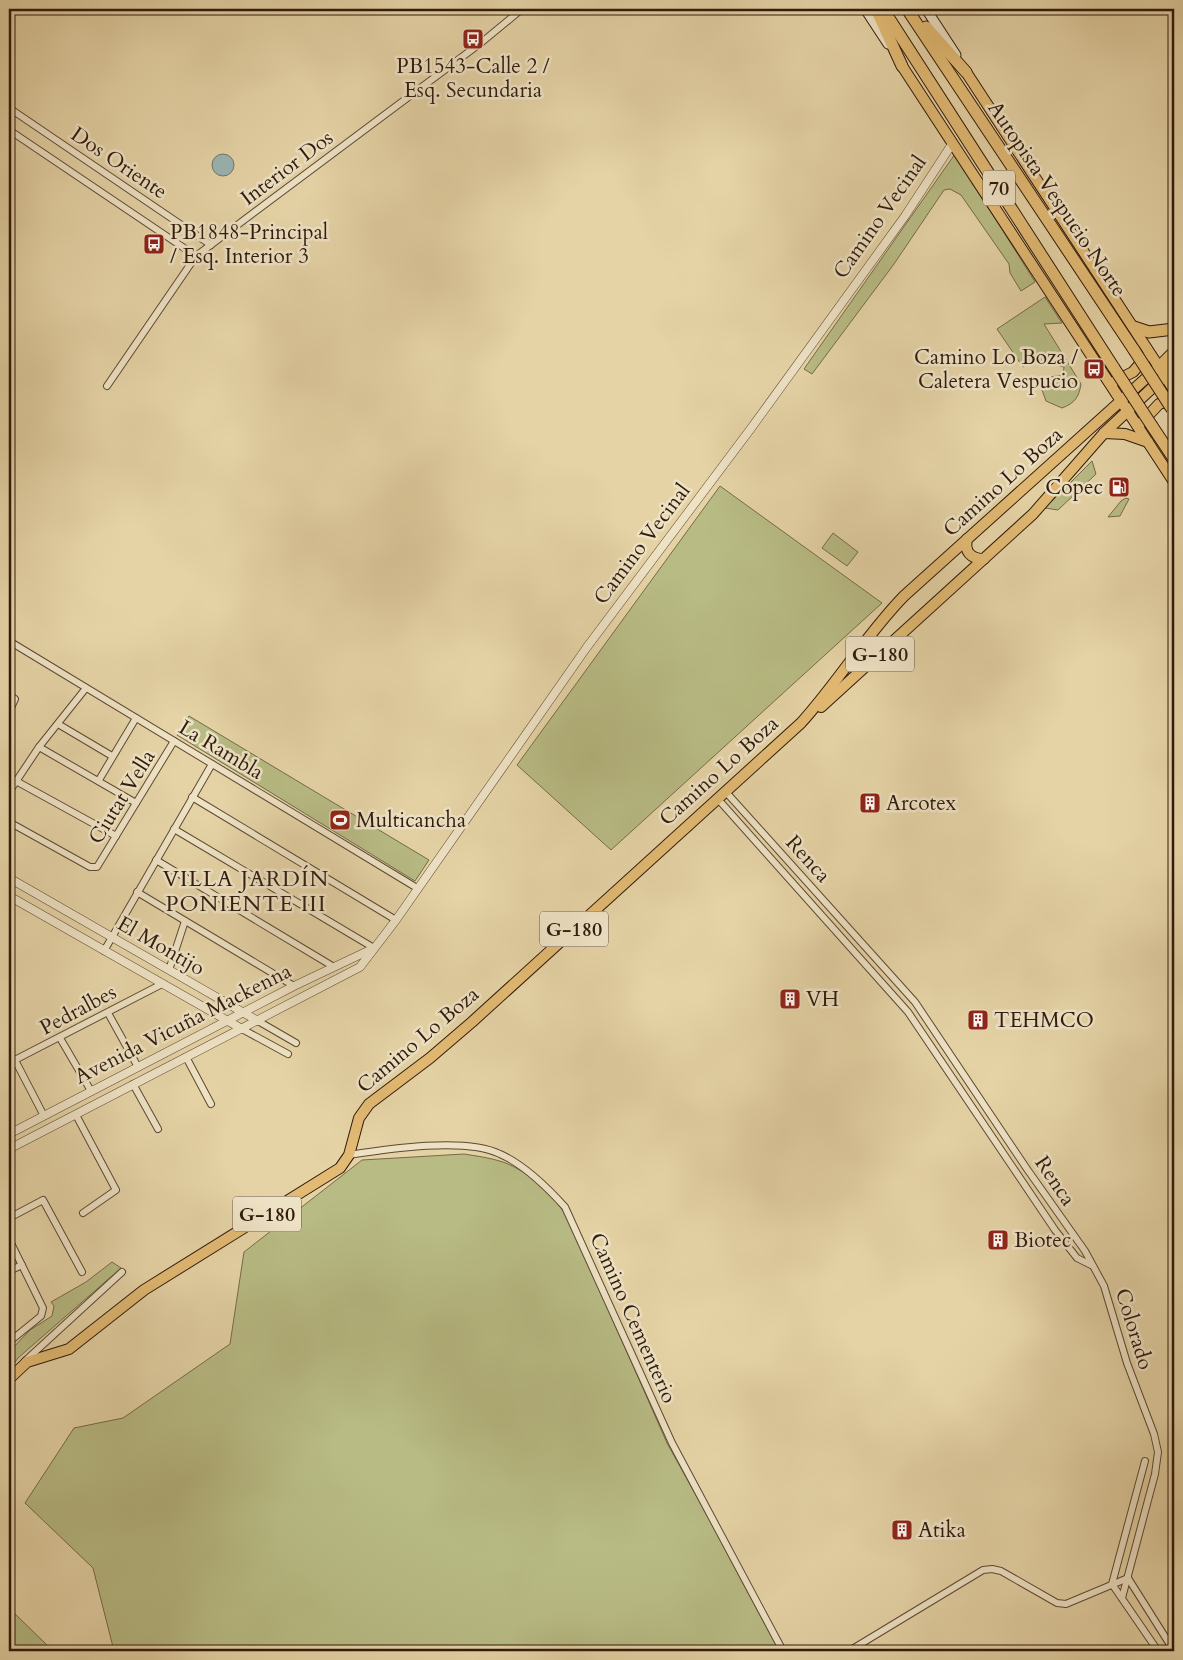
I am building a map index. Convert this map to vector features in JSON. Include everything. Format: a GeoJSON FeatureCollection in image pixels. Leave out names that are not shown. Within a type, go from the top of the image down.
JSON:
{"type":"FeatureCollection","features":[{"type":"Feature","properties":{"kind":"highway"},"geometry":{"type":"LineString","coordinates":[[876,9],[902,66]]}},
{"type":"Feature","properties":{"kind":"highway","name":"Autopista Vespucio Norte"},"geometry":{"type":"LineString","coordinates":[[883,9],[1174,460]]}},
{"type":"Feature","properties":{"kind":"highway"},"geometry":{"type":"LineString","coordinates":[[908,9],[966,72]]}},
{"type":"Feature","properties":{"kind":"highway","name":"Autopista Vespucio Norte"},"geometry":{"type":"LineString","coordinates":[[908,9],[1134,350],[1174,406]]}},
{"type":"Feature","properties":{"kind":"highway"},"geometry":{"type":"LineString","coordinates":[[1134,328],[1150,332],[1174,328]]}},
{"type":"Feature","properties":{"kind":"highway","name":"G-180"},"geometry":{"type":"LineString","coordinates":[[1162,371],[1174,352]]}},
{"type":"Feature","properties":{"kind":"highway","name":"G-180"},"geometry":{"type":"LineString","coordinates":[[1162,371],[1174,367]]}},
{"type":"Feature","properties":{"kind":"main road"},"geometry":{"type":"LineString","coordinates":[[865,9],[1174,482]]}},
{"type":"Feature","properties":{"kind":"main road"},"geometry":{"type":"LineString","coordinates":[[926,9],[1174,390]]}},
{"type":"Feature","properties":{"kind":"main road"},"geometry":{"type":"LineString","coordinates":[[1109,382],[1133,372],[1149,351]]}},
{"type":"Feature","properties":{"kind":"main road","name":"Camino Lo Boza"},"geometry":{"type":"LineString","coordinates":[[800,723],[835,683],[873,631],[894,607],[1120,400],[1162,371]]}},
{"type":"Feature","properties":{"kind":"main road","name":"Camino Lo Boza"},"geometry":{"type":"LineString","coordinates":[[9,1379],[21,1366],[33,1359],[69,1349],[144,1290],[335,1172],[349,1155],[359,1118],[374,1099],[459,1034],[800,723],[831,699],[984,559],[1032,514],[1104,432],[1128,411],[1162,371]]}},
{"type":"Feature","properties":{"kind":"main road"},"geometry":{"type":"LineString","coordinates":[[1139,429],[1151,410],[1165,400],[1174,406]]}},
{"type":"Feature","properties":{"kind":"main road"},"geometry":{"type":"LineString","coordinates":[[1104,432],[1125,434],[1148,442]]}},
{"type":"Feature","properties":{"kind":"main road"},"geometry":{"type":"LineString","coordinates":[[967,539],[966,547],[970,554],[975,558],[984,559]]}},
{"type":"Feature","properties":{"kind":"street","name":"Interior Dos"},"geometry":{"type":"LineString","coordinates":[[107,386],[196,256],[482,42],[522,9]]}},
{"type":"Feature","properties":{"kind":"street","name":"Dos Oriente"},"geometry":{"type":"LineString","coordinates":[[9,108],[212,245]]}},
{"type":"Feature","properties":{"kind":"street","name":"Dos Oriente"},"geometry":{"type":"LineString","coordinates":[[9,130],[196,256]]}},
{"type":"Feature","properties":{"kind":"street","name":"Camino Vecinal"},"geometry":{"type":"LineString","coordinates":[[360,967],[396,920],[600,629],[752,427],[899,224],[952,144]]}},
{"type":"Feature","properties":{"kind":"street","name":"La Rambla"},"geometry":{"type":"LineString","coordinates":[[9,641],[417,888]]}},
{"type":"Feature","properties":{"kind":"street"},"geometry":{"type":"LineString","coordinates":[[9,792],[39,747],[86,688]]}},
{"type":"Feature","properties":{"kind":"street"},"geometry":{"type":"LineString","coordinates":[[9,694],[15,702],[9,712]]}},
{"type":"Feature","properties":{"kind":"street"},"geometry":{"type":"LineString","coordinates":[[99,780],[136,718]]}},
{"type":"Feature","properties":{"kind":"street"},"geometry":{"type":"LineString","coordinates":[[58,724],[112,756]]}},
{"type":"Feature","properties":{"kind":"street","name":"Ciutat Vella"},"geometry":{"type":"LineString","coordinates":[[9,822],[95,868],[174,741]]}},
{"type":"Feature","properties":{"kind":"street"},"geometry":{"type":"LineString","coordinates":[[39,747],[136,803]]}},
{"type":"Feature","properties":{"kind":"street"},"geometry":{"type":"LineString","coordinates":[[104,950],[212,764]]}},
{"type":"Feature","properties":{"kind":"street"},"geometry":{"type":"LineString","coordinates":[[16,781],[116,836]]}},
{"type":"Feature","properties":{"kind":"street","name":"Renca"},"geometry":{"type":"LineString","coordinates":[[721,795],[777,849],[907,992],[931,1023],[1064,1224],[1085,1251],[1091,1265]]}},
{"type":"Feature","properties":{"kind":"street","name":"Renca"},"geometry":{"type":"LineString","coordinates":[[721,795],[769,856],[908,1012],[1055,1230],[1077,1258],[1091,1265]]}},
{"type":"Feature","properties":{"kind":"street"},"geometry":{"type":"LineString","coordinates":[[192,797],[396,920]]}},
{"type":"Feature","properties":{"kind":"street"},"geometry":{"type":"LineString","coordinates":[[174,828],[374,948]]}},
{"type":"Feature","properties":{"kind":"street"},"geometry":{"type":"LineString","coordinates":[[769,856],[777,849]]}},
{"type":"Feature","properties":{"kind":"street"},"geometry":{"type":"LineString","coordinates":[[156,860],[334,967]]}},
{"type":"Feature","properties":{"kind":"street","name":"El Montijo"},"geometry":{"type":"LineString","coordinates":[[9,878],[296,1043]]}},
{"type":"Feature","properties":{"kind":"street"},"geometry":{"type":"LineString","coordinates":[[138,892],[294,986]]}},
{"type":"Feature","properties":{"kind":"street","name":"El Montijo"},"geometry":{"type":"LineString","coordinates":[[9,896],[288,1054]]}},
{"type":"Feature","properties":{"kind":"street"},"geometry":{"type":"LineString","coordinates":[[169,970],[185,921]]}},
{"type":"Feature","properties":{"kind":"street","name":"Avenida Vicuña Mackenna"},"geometry":{"type":"LineString","coordinates":[[9,1134],[294,986],[374,948]]}},
{"type":"Feature","properties":{"kind":"street"},"geometry":{"type":"LineString","coordinates":[[860,956],[868,948]]}},
{"type":"Feature","properties":{"kind":"street","name":"Avenida Vicuña Mackenna"},"geometry":{"type":"LineString","coordinates":[[9,1149],[360,967]]}},
{"type":"Feature","properties":{"kind":"street","name":"Pedralbes"},"geometry":{"type":"LineString","coordinates":[[12,1062],[162,984]]}},
{"type":"Feature","properties":{"kind":"street"},"geometry":{"type":"LineString","coordinates":[[108,1012],[138,1067]]}},
{"type":"Feature","properties":{"kind":"street"},"geometry":{"type":"LineString","coordinates":[[60,1038],[91,1091]]}},
{"type":"Feature","properties":{"kind":"street"},"geometry":{"type":"LineString","coordinates":[[186,1057],[211,1104]]}},
{"type":"Feature","properties":{"kind":"street"},"geometry":{"type":"LineString","coordinates":[[12,1062],[44,1116]]}},
{"type":"Feature","properties":{"kind":"street"},"geometry":{"type":"LineString","coordinates":[[133,1084],[158,1129]]}},
{"type":"Feature","properties":{"kind":"street"},"geometry":{"type":"LineString","coordinates":[[69,1103],[116,1190],[83,1213]]}},
{"type":"Feature","properties":{"kind":"street","name":"Camino Cementerio"},"geometry":{"type":"LineString","coordinates":[[349,1155],[413,1148],[466,1146],[484,1149],[499,1153],[512,1160],[552,1193],[565,1207],[672,1443],[783,1651]]}},
{"type":"Feature","properties":{"kind":"street"},"geometry":{"type":"LineString","coordinates":[[9,1218],[44,1200],[82,1272]]}},
{"type":"Feature","properties":{"kind":"street"},"geometry":{"type":"LineString","coordinates":[[1055,1230],[1064,1224]]}},
{"type":"Feature","properties":{"kind":"street"},"geometry":{"type":"LineString","coordinates":[[9,1239],[43,1305],[41,1316],[9,1342]]}},
{"type":"Feature","properties":{"kind":"street"},"geometry":{"type":"LineString","coordinates":[[9,1271],[22,1265]]}},
{"type":"Feature","properties":{"kind":"street","name":"Colorado"},"geometry":{"type":"LineString","coordinates":[[1091,1265],[1104,1286],[1127,1363],[1154,1434],[1158,1452],[1155,1474],[1122,1598]]}},
{"type":"Feature","properties":{"kind":"street","name":"Camino Lo Boza"},"geometry":{"type":"LineString","coordinates":[[21,1366],[33,1352],[122,1272]]}},
{"type":"Feature","properties":{"kind":"street"},"geometry":{"type":"LineString","coordinates":[[1112,1584],[1144,1461]]}},
{"type":"Feature","properties":{"kind":"street"},"geometry":{"type":"LineString","coordinates":[[849,1651],[983,1570],[992,1569],[1001,1571],[1057,1602],[1066,1604],[1128,1578],[1174,1651]]}},
{"type":"Feature","properties":{"kind":"street"},"geometry":{"type":"LineString","coordinates":[[1112,1584],[1158,1651]]}},
{"type":"Feature","properties":{"kind":"green space"},"geometry":{"type":"Polygon","coordinates":[[[955,154],[1035,282],[1021,291],[1010,273],[1009,264],[961,195],[950,189],[944,190],[894,264],[812,374],[804,369],[955,154]]]}},
{"type":"Feature","properties":{"kind":"green space"},"geometry":{"type":"Polygon","coordinates":[[[1045,297],[1062,323],[1044,324],[1081,384],[1076,399],[1062,408],[1046,401],[1042,390],[1044,378],[1063,375],[1064,367],[1033,359],[1023,367],[997,329],[1045,297]]]}},
{"type":"Feature","properties":{"kind":"green space"},"geometry":{"type":"Polygon","coordinates":[[[1092,461],[1096,474],[1058,510],[1045,508],[1092,461]]]}},
{"type":"Feature","properties":{"kind":"green space"},"geometry":{"type":"Polygon","coordinates":[[[720,486],[882,603],[611,850],[517,765],[720,486]]]}},
{"type":"Feature","properties":{"kind":"green space"},"geometry":{"type":"Polygon","coordinates":[[[1126,498],[1129,499],[1120,516],[1108,517],[1121,501],[1126,498]]]}},
{"type":"Feature","properties":{"kind":"green space"},"geometry":{"type":"Polygon","coordinates":[[[833,533],[858,552],[847,566],[822,548],[833,533]]]}},
{"type":"Feature","properties":{"kind":"green space"},"geometry":{"type":"Polygon","coordinates":[[[189,716],[429,860],[415,881],[177,735],[189,716]]]}},
{"type":"Feature","properties":{"kind":"green space"},"geometry":{"type":"Polygon","coordinates":[[[464,1154],[484,1157],[513,1166],[540,1185],[568,1218],[667,1443],[782,1651],[114,1651],[93,1568],[25,1503],[74,1428],[123,1418],[230,1344],[244,1252],[362,1160],[464,1154]]]}},
{"type":"Feature","properties":{"kind":"green space"},"geometry":{"type":"Polygon","coordinates":[[[112,1262],[121,1268],[18,1358],[9,1371],[9,1352],[30,1330],[52,1316],[54,1306],[51,1302],[86,1282],[112,1262]]]}},
{"type":"Feature","properties":{"kind":"green space"},"geometry":{"type":"Polygon","coordinates":[[[9,1608],[50,1648],[48,1651],[9,1651],[9,1608]]]}},
{"type":"Feature","properties":{"kind":"water"},"geometry":{"type":"Polygon","coordinates":[[[223,154],[231,157],[234,165],[231,173],[223,176],[215,173],[212,165],[215,157],[223,154]]]}},
{"type":"Feature","properties":{"kind":"place","name":"PB1543-Calle 2 / Esq. Secundaria"},"geometry":{"type":"Point","coordinates":[473,39]}},
{"type":"Feature","properties":{"kind":"place","name":"PB1848-Principal / Esq. Interior 3"},"geometry":{"type":"Point","coordinates":[154,244]}},
{"type":"Feature","properties":{"kind":"place","name":"Camino Lo Boza / Caletera Vespucio"},"geometry":{"type":"Point","coordinates":[1094,369]}},
{"type":"Feature","properties":{"kind":"place","name":"Copec"},"geometry":{"type":"Point","coordinates":[1119,487]}},
{"type":"Feature","properties":{"kind":"place","name":"Arcotex"},"geometry":{"type":"Point","coordinates":[870,803]}},
{"type":"Feature","properties":{"kind":"place","name":"Multicancha"},"geometry":{"type":"Point","coordinates":[340,820]}},
{"type":"Feature","properties":{"kind":"place","name":"VH"},"geometry":{"type":"Point","coordinates":[790,999]}},
{"type":"Feature","properties":{"kind":"place","name":"TEHMCO"},"geometry":{"type":"Point","coordinates":[978,1020]}},
{"type":"Feature","properties":{"kind":"place","name":"Biotec"},"geometry":{"type":"Point","coordinates":[998,1240]}},
{"type":"Feature","properties":{"kind":"place","name":"Atika"},"geometry":{"type":"Point","coordinates":[902,1530]}},
{"type":"Feature","properties":{"kind":"district","name":"VILLA JARDÍN PONIENTE III"},"geometry":{"type":"Point","coordinates":[246,892]}}]}
